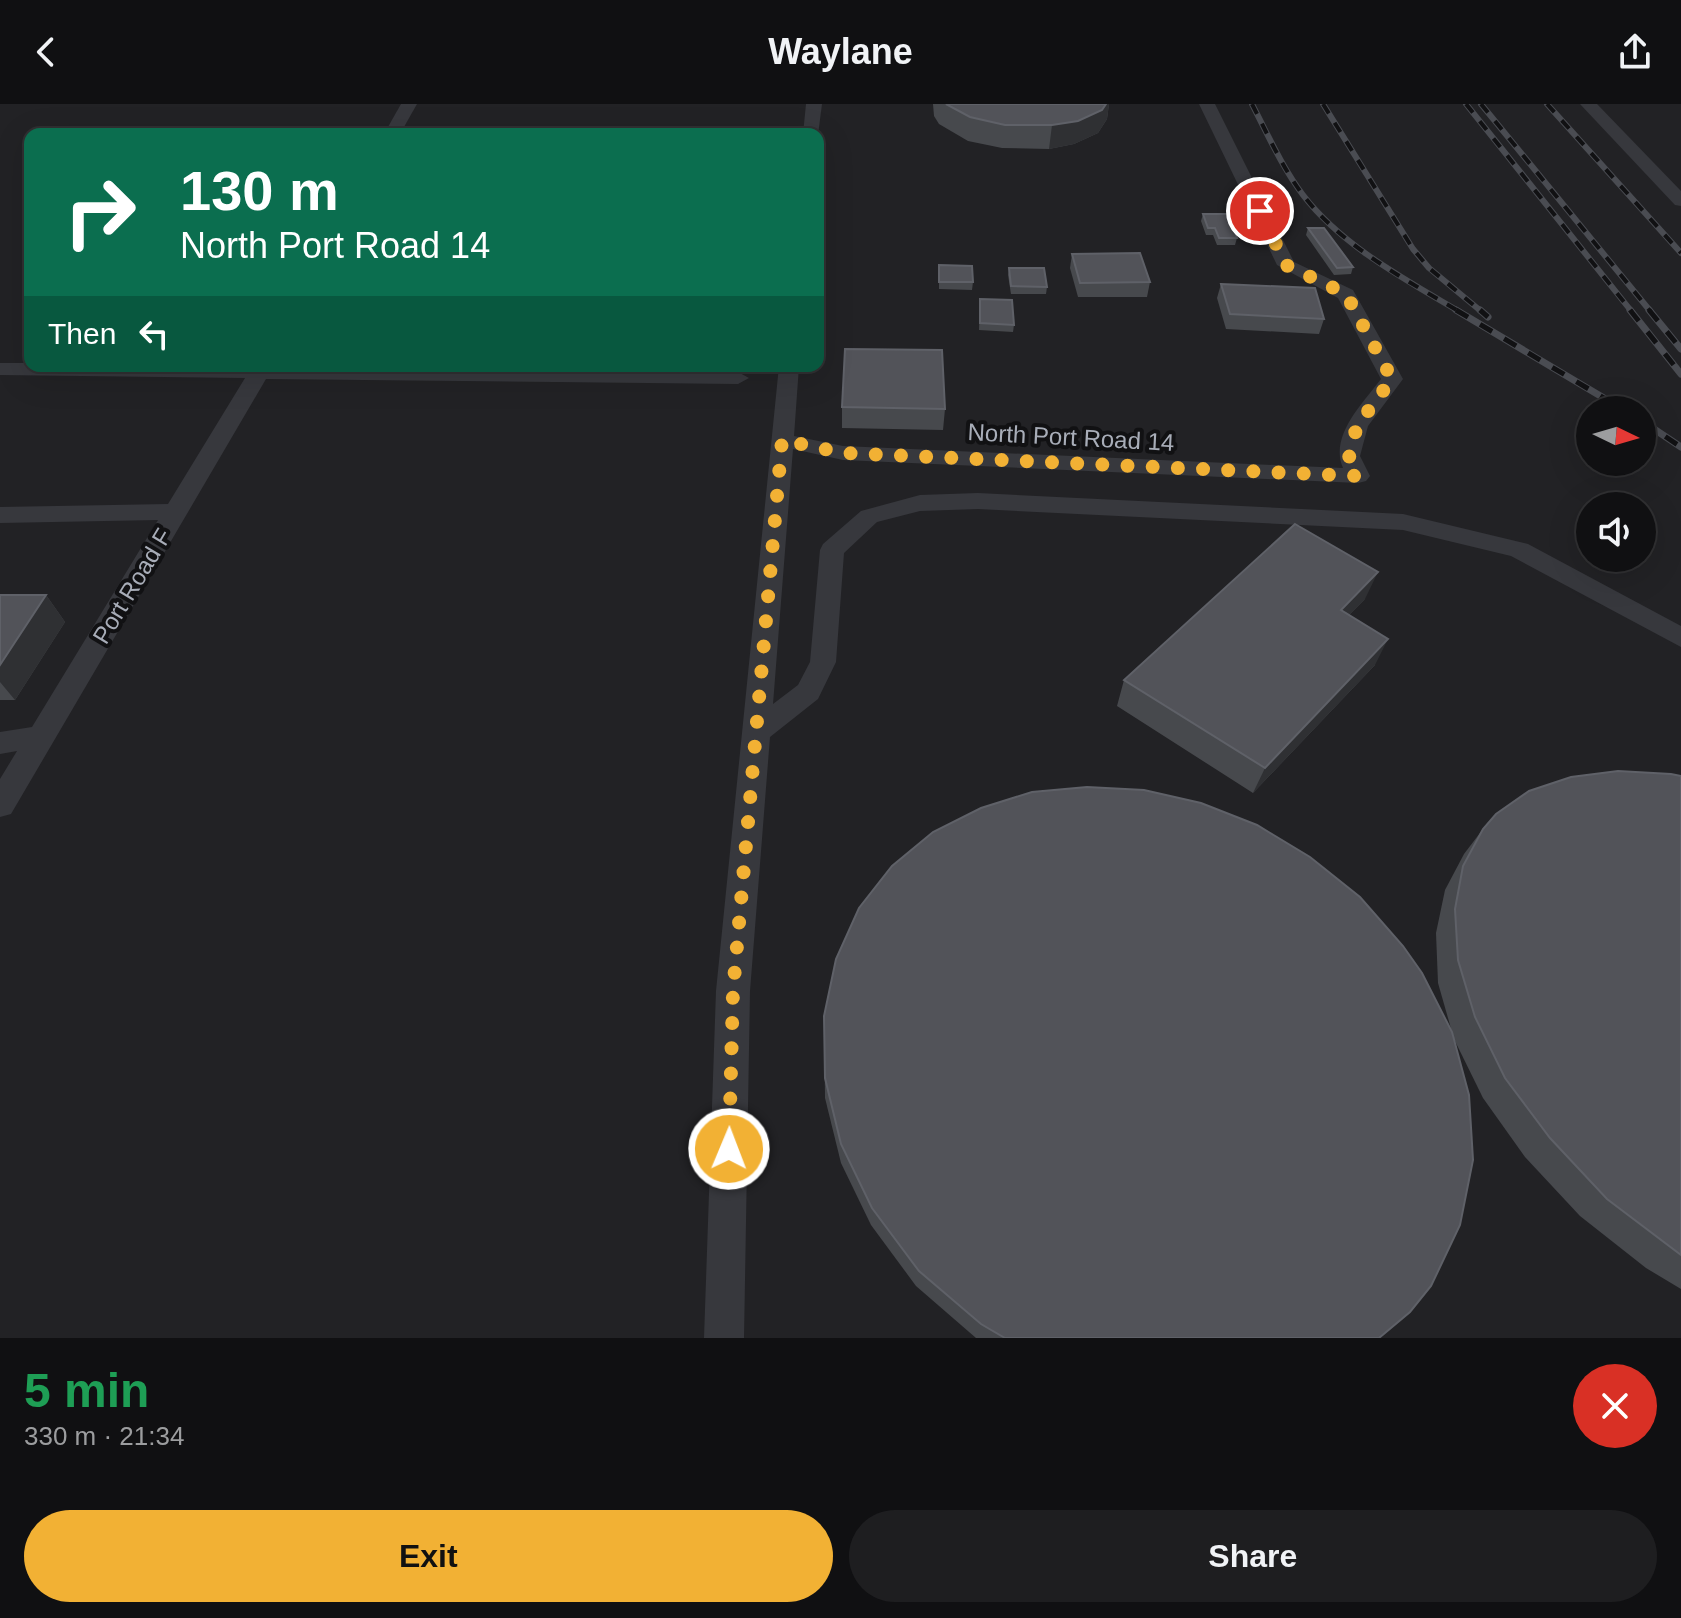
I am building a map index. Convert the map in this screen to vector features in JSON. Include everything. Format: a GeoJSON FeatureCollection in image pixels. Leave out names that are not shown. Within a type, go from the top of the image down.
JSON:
{"type":"FeatureCollection","features":[{"type":"Feature","properties":{"kind":"lane"},"geometry":{"type":"LineString","coordinates":[[395,128],[409,104]]}},
{"type":"Feature","properties":{"kind":"lane"},"geometry":{"type":"LineString","coordinates":[[812,128],[814,104]]}},
{"type":"Feature","properties":{"kind":"lane","name":"North Port Road 14"},"geometry":{"type":"LineString","coordinates":[[782,440],[843,453],[1358,476],[1349,456],[1357,426],[1392,379],[1346,294],[1286,265],[1207,104]]}},
{"type":"Feature","properties":{"kind":"lane"},"geometry":{"type":"LineString","coordinates":[[1588,104],[1678,191]]}},
{"type":"Feature","properties":{"kind":"lane"},"geometry":{"type":"LineString","coordinates":[[0,369],[24,369]]}},
{"type":"Feature","properties":{"kind":"lane","name":"Port Road F"},"geometry":{"type":"LineString","coordinates":[[0,805],[260,372]]}},
{"type":"Feature","properties":{"kind":"lane"},"geometry":{"type":"LineString","coordinates":[[421,372],[738,378]]}},
{"type":"Feature","properties":{"kind":"lane"},"geometry":{"type":"LineString","coordinates":[[724,1338],[733,991],[788,372]]}},
{"type":"Feature","properties":{"kind":"lane"},"geometry":{"type":"LineString","coordinates":[[756,732],[808,692],[823,662],[832,550],[869,516],[920,503],[978,501],[1403,522],[1519,550],[1681,638]]}},
{"type":"Feature","properties":{"kind":"lane"},"geometry":{"type":"LineString","coordinates":[[0,515],[176,512]]}},
{"type":"Feature","properties":{"kind":"lane"},"geometry":{"type":"LineString","coordinates":[[0,743],[41,736]]}},
{"type":"Feature","properties":{"kind":"shaded area"},"geometry":{"type":"Polygon","coordinates":[[[0,104],[1681,104],[1681,1338],[0,1338],[0,104]]]}},
{"type":"Feature","properties":{"kind":"building"},"geometry":{"type":"Polygon","coordinates":[[[946,104],[1106,104],[1102,110],[1078,121],[1052,125],[1005,125],[970,117],[946,104]]]}},
{"type":"Feature","properties":{"kind":"building"},"geometry":{"type":"Polygon","coordinates":[[[1203,214],[1228,214],[1237,238],[1219,238],[1215,228],[1208,228],[1203,214]]]}},
{"type":"Feature","properties":{"kind":"building"},"geometry":{"type":"Polygon","coordinates":[[[1308,228],[1324,228],[1353,267],[1337,268],[1308,228]]]}},
{"type":"Feature","properties":{"kind":"building"},"geometry":{"type":"Polygon","coordinates":[[[1140,253],[1150,282],[1080,283],[1072,254],[1140,253]]]}},
{"type":"Feature","properties":{"kind":"building"},"geometry":{"type":"Polygon","coordinates":[[[939,265],[972,266],[973,282],[939,282],[939,265]]]}},
{"type":"Feature","properties":{"kind":"building"},"geometry":{"type":"Polygon","coordinates":[[[1009,268],[1044,268],[1047,287],[1011,286],[1009,268]]]}},
{"type":"Feature","properties":{"kind":"building"},"geometry":{"type":"Polygon","coordinates":[[[1221,284],[1315,288],[1324,319],[1230,314],[1221,284]]]}},
{"type":"Feature","properties":{"kind":"building"},"geometry":{"type":"Polygon","coordinates":[[[980,299],[1012,300],[1014,325],[980,323],[980,299]]]}},
{"type":"Feature","properties":{"kind":"building"},"geometry":{"type":"Polygon","coordinates":[[[845,349],[942,350],[945,409],[842,407],[845,349]]]}},
{"type":"Feature","properties":{"kind":"building"},"geometry":{"type":"Polygon","coordinates":[[[1295,524],[1378,572],[1341,610],[1388,639],[1265,768],[1124,680],[1295,524]]]}},
{"type":"Feature","properties":{"kind":"building"},"geometry":{"type":"Polygon","coordinates":[[[0,595],[46,595],[0,665],[0,595]]]}},
{"type":"Feature","properties":{"kind":"building"},"geometry":{"type":"Polygon","coordinates":[[[1618,771],[1681,776],[1681,1255],[1607,1199],[1550,1138],[1505,1078],[1475,1017],[1458,960],[1455,909],[1463,866],[1483,829],[1496,814],[1529,791],[1571,777],[1618,771]]]}},
{"type":"Feature","properties":{"kind":"building"},"geometry":{"type":"Polygon","coordinates":[[[1087,787],[1144,790],[1201,803],[1257,825],[1310,857],[1360,897],[1422,973],[1452,1032],[1469,1095],[1473,1160],[1460,1225],[1431,1286],[1410,1312],[1379,1338],[1005,1338],[981,1324],[919,1271],[872,1208],[841,1144],[825,1078],[824,1016],[836,959],[859,908],[892,866],[933,832],[981,808],[1032,792],[1087,787]]]}},
{"type":"Feature","properties":{"kind":"railway"},"geometry":{"type":"LineString","coordinates":[[1252,104],[1288,173],[1319,213],[1376,261],[1460,312]]}},
{"type":"Feature","properties":{"kind":"railway"},"geometry":{"type":"LineString","coordinates":[[1323,104],[1413,249],[1429,268],[1482,312]]}},
{"type":"Feature","properties":{"kind":"railway"},"geometry":{"type":"LineString","coordinates":[[1466,104],[1632,312]]}},
{"type":"Feature","properties":{"kind":"railway"},"geometry":{"type":"LineString","coordinates":[[1481,104],[1651,312]]}},
{"type":"Feature","properties":{"kind":"railway"},"geometry":{"type":"LineString","coordinates":[[1547,104],[1681,253]]}},
{"type":"Feature","properties":{"kind":"railway"},"geometry":{"type":"LineString","coordinates":[[1456,310],[1600,396]]}},
{"type":"Feature","properties":{"kind":"railway"},"geometry":{"type":"LineString","coordinates":[[1480,310],[1488,317]]}},
{"type":"Feature","properties":{"kind":"railway"},"geometry":{"type":"LineString","coordinates":[[1630,310],[1681,374]]}},
{"type":"Feature","properties":{"kind":"railway"},"geometry":{"type":"LineString","coordinates":[[1649,310],[1681,349]]}},
{"type":"Feature","properties":{"kind":"railway"},"geometry":{"type":"LineString","coordinates":[[1656,430],[1681,447]]}},
{"type":"Feature","properties":{"kind":"route"},"geometry":{"type":"LineString","coordinates":[[729,1149],[733,991],[782,440],[843,453],[1358,476],[1349,456],[1357,426],[1392,379],[1346,294],[1286,265],[1260,211]]}}]}
